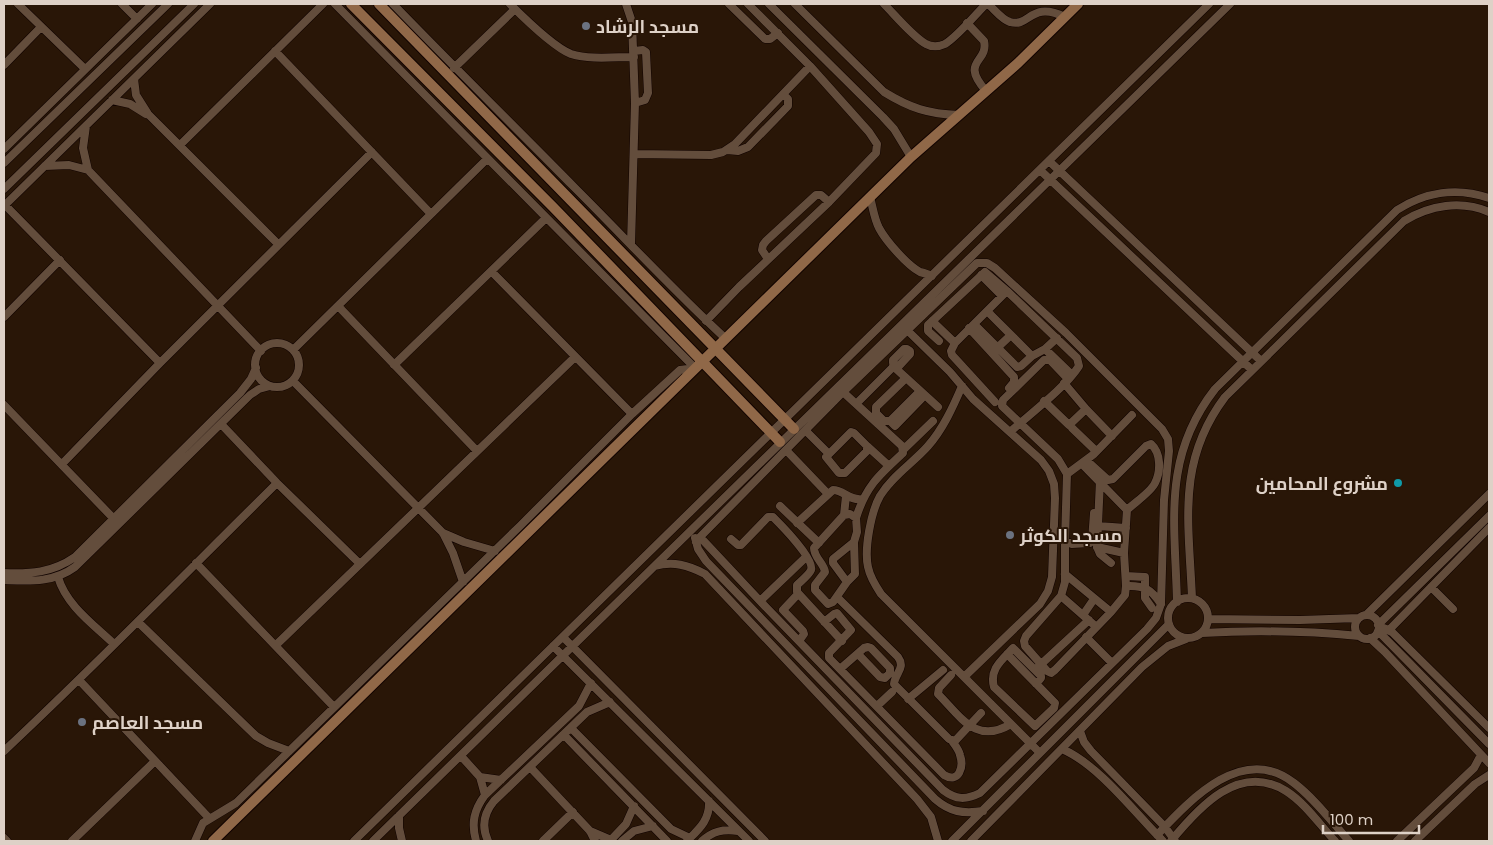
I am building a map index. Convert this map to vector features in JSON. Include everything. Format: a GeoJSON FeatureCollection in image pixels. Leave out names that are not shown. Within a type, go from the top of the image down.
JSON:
{"type":"FeatureCollection","features":[{"type":"Feature","properties":{"kind":"street"},"geometry":{"type":"LineString","coordinates":[[18,4],[86,69]]}},
{"type":"Feature","properties":{"kind":"street"},"geometry":{"type":"LineString","coordinates":[[122,4],[137,19]]}},
{"type":"Feature","properties":{"kind":"street"},"geometry":{"type":"LineString","coordinates":[[4,149],[152,4]]}},
{"type":"Feature","properties":{"kind":"street"},"geometry":{"type":"LineString","coordinates":[[4,163],[168,4]]}},
{"type":"Feature","properties":{"kind":"street"},"geometry":{"type":"LineString","coordinates":[[4,190],[194,4]]}},
{"type":"Feature","properties":{"kind":"street"},"geometry":{"type":"LineString","coordinates":[[160,363],[60,260],[4,206],[210,4]]}},
{"type":"Feature","properties":{"kind":"street"},"geometry":{"type":"LineString","coordinates":[[180,145],[323,4]]}},
{"type":"Feature","properties":{"kind":"street"},"geometry":{"type":"LineString","coordinates":[[335,4],[546,218],[771,433],[828,494]]}},
{"type":"Feature","properties":{"kind":"street"},"geometry":{"type":"LineString","coordinates":[[351,4],[553,207],[698,365]]}},
{"type":"Feature","properties":{"kind":"street"},"geometry":{"type":"LineString","coordinates":[[378,4],[794,429]]}},
{"type":"Feature","properties":{"kind":"street"},"geometry":{"type":"LineString","coordinates":[[393,4],[454,68],[631,244],[677,294],[725,338]]}},
{"type":"Feature","properties":{"kind":"street"},"geometry":{"type":"LineString","coordinates":[[626,4],[632,22],[636,102],[631,244]]}},
{"type":"Feature","properties":{"kind":"street"},"geometry":{"type":"LineString","coordinates":[[729,4],[765,39],[770,40],[778,33]]}},
{"type":"Feature","properties":{"kind":"street"},"geometry":{"type":"LineString","coordinates":[[706,321],[829,202],[871,160],[876,152],[877,144],[870,132],[810,66],[748,4]]}},
{"type":"Feature","properties":{"kind":"street"},"geometry":{"type":"LineString","coordinates":[[770,4],[888,123],[904,143],[911,157]]}},
{"type":"Feature","properties":{"kind":"street"},"geometry":{"type":"LineString","coordinates":[[795,4],[884,92],[900,102],[919,110],[959,115]]}},
{"type":"Feature","properties":{"kind":"street"},"geometry":{"type":"LineString","coordinates":[[884,4],[920,39],[927,44],[936,46],[944,44],[987,4],[1006,21],[1011,22],[1020,21],[1043,9],[1055,11],[1065,17]]}},
{"type":"Feature","properties":{"kind":"street"},"geometry":{"type":"LineString","coordinates":[[213,841],[911,157],[1018,63],[1078,4]]}},
{"type":"Feature","properties":{"kind":"street"},"geometry":{"type":"LineString","coordinates":[[354,841],[1209,4]]}},
{"type":"Feature","properties":{"kind":"street"},"geometry":{"type":"LineString","coordinates":[[698,540],[783,446],[794,429],[1230,4]]}},
{"type":"Feature","properties":{"kind":"street"},"geometry":{"type":"LineString","coordinates":[[454,68],[513,6],[559,47],[570,53],[586,57],[634,54],[643,50],[646,52],[648,93],[646,100],[636,102]]}},
{"type":"Feature","properties":{"kind":"street"},"geometry":{"type":"LineString","coordinates":[[380,33],[393,19]]}},
{"type":"Feature","properties":{"kind":"street"},"geometry":{"type":"LineString","coordinates":[[967,23],[984,41],[985,48],[974,70],[974,75],[986,92]]}},
{"type":"Feature","properties":{"kind":"street"},"geometry":{"type":"LineString","coordinates":[[4,65],[41,26]]}},
{"type":"Feature","properties":{"kind":"street"},"geometry":{"type":"LineString","coordinates":[[275,51],[431,214]]}},
{"type":"Feature","properties":{"kind":"street"},"geometry":{"type":"LineString","coordinates":[[634,154],[712,155],[727,150],[810,66]]}},
{"type":"Feature","properties":{"kind":"street"},"geometry":{"type":"LineString","coordinates":[[134,78],[136,95],[148,114],[278,244]]}},
{"type":"Feature","properties":{"kind":"street"},"geometry":{"type":"LineString","coordinates":[[727,150],[738,152],[748,147],[788,106],[788,99],[783,94]]}},
{"type":"Feature","properties":{"kind":"street"},"geometry":{"type":"LineString","coordinates":[[112,100],[130,104],[148,114]]}},
{"type":"Feature","properties":{"kind":"street"},"geometry":{"type":"LineString","coordinates":[[86,126],[83,148],[88,170],[261,351]]}},
{"type":"Feature","properties":{"kind":"street"},"geometry":{"type":"LineString","coordinates":[[62,464],[217,305],[372,152]]}},
{"type":"Feature","properties":{"kind":"street"},"geometry":{"type":"LineString","coordinates":[[293,350],[487,159]]}},
{"type":"Feature","properties":{"kind":"street"},"geometry":{"type":"LineString","coordinates":[[1049,161],[1261,361]]}},
{"type":"Feature","properties":{"kind":"street"},"geometry":{"type":"LineString","coordinates":[[45,166],[69,166],[88,170]]}},
{"type":"Feature","properties":{"kind":"street"},"geometry":{"type":"LineString","coordinates":[[1040,170],[1252,370]]}},
{"type":"Feature","properties":{"kind":"street"},"geometry":{"type":"LineString","coordinates":[[1177,602],[1174,498],[1176,474],[1182,450],[1195,418],[1207,398],[1242,360],[1397,210],[1423,197],[1442,192],[1462,192],[1489,198]]}},
{"type":"Feature","properties":{"kind":"street"},"geometry":{"type":"LineString","coordinates":[[768,259],[762,250],[763,245],[799,210],[816,195],[820,195],[829,202]]}},
{"type":"Feature","properties":{"kind":"street"},"geometry":{"type":"LineString","coordinates":[[870,197],[880,229],[905,259],[920,272],[932,276]]}},
{"type":"Feature","properties":{"kind":"street"},"geometry":{"type":"LineString","coordinates":[[1192,598],[1188,498],[1190,476],[1194,455],[1207,425],[1218,406],[1232,389],[1398,226],[1412,216],[1436,207],[1470,206],[1489,212]]}},
{"type":"Feature","properties":{"kind":"street"},"geometry":{"type":"LineString","coordinates":[[394,365],[546,218]]}},
{"type":"Feature","properties":{"kind":"street"},"geometry":{"type":"LineString","coordinates":[[4,317],[60,260]]}},
{"type":"Feature","properties":{"kind":"street"},"geometry":{"type":"LineString","coordinates":[[374,841],[653,567],[783,446],[806,431],[843,392],[978,263],[987,263],[995,268],[1066,333],[1162,429],[1168,440],[1169,451],[1162,545],[1161,604],[1156,618],[1112,664],[980,793],[966,798],[951,796],[943,790],[760,601],[698,540]]}},
{"type":"Feature","properties":{"kind":"street"},"geometry":{"type":"LineString","coordinates":[[491,271],[632,414]]}},
{"type":"Feature","properties":{"kind":"street"},"geometry":{"type":"LineString","coordinates":[[939,342],[928,331],[928,325],[981,275],[1005,293],[1078,358],[1079,366],[1068,379],[1010,432]]}},
{"type":"Feature","properties":{"kind":"street"},"geometry":{"type":"LineString","coordinates":[[995,402],[952,355],[951,351],[954,343],[1005,293]]}},
{"type":"Feature","properties":{"kind":"street"},"geometry":{"type":"LineString","coordinates":[[338,306],[477,451]]}},
{"type":"Feature","properties":{"kind":"street"},"geometry":{"type":"LineString","coordinates":[[987,311],[1032,356]]}},
{"type":"Feature","properties":{"kind":"street"},"geometry":{"type":"LineString","coordinates":[[932,322],[954,343]]}},
{"type":"Feature","properties":{"kind":"street"},"geometry":{"type":"LineString","coordinates":[[971,326],[1017,367],[1045,349],[1057,338]]}},
{"type":"Feature","properties":{"kind":"street"},"geometry":{"type":"LineString","coordinates":[[971,326],[1014,377],[1012,385],[986,411]]}},
{"type":"Feature","properties":{"kind":"street"},"geometry":{"type":"LineString","coordinates":[[907,330],[950,372],[973,400],[1041,460],[1049,471],[1054,484],[1052,577],[1048,591],[1040,604],[964,677]]}},
{"type":"Feature","properties":{"kind":"street"},"geometry":{"type":"LineString","coordinates":[[997,348],[1011,335]]}},
{"type":"Feature","properties":{"kind":"street"},"geometry":{"type":"LineString","coordinates":[[4,573],[39,573],[61,565],[81,552],[240,393],[251,379],[256,368],[257,356],[261,351],[271,344],[283,344],[293,350],[299,363],[298,373],[293,381],[282,387],[270,386],[254,392],[70,571],[58,577],[41,581],[4,580]]}},
{"type":"Feature","properties":{"kind":"street"},"geometry":{"type":"LineString","coordinates":[[1045,349],[1068,379],[1086,409],[1112,436]]}},
{"type":"Feature","properties":{"kind":"street"},"geometry":{"type":"LineString","coordinates":[[276,645],[574,356]]}},
{"type":"Feature","properties":{"kind":"street"},"geometry":{"type":"LineString","coordinates":[[1036,684],[1042,678],[1038,667],[1024,646],[1024,641],[1026,636],[1061,596],[1065,582],[1067,474],[1058,459],[1002,406],[1003,400],[1044,360],[1050,360],[1068,379]]}},
{"type":"Feature","properties":{"kind":"street"},"geometry":{"type":"LineString","coordinates":[[195,841],[203,823],[236,802],[289,752],[632,414],[680,370],[698,365]]}},
{"type":"Feature","properties":{"kind":"street"},"geometry":{"type":"LineString","coordinates":[[856,404],[894,365],[938,407]]}},
{"type":"Feature","properties":{"kind":"street"},"geometry":{"type":"LineString","coordinates":[[256,368],[260,379],[270,386]]}},
{"type":"Feature","properties":{"kind":"street"},"geometry":{"type":"LineString","coordinates":[[906,378],[875,410],[884,421],[890,421],[895,426],[922,393]]}},
{"type":"Feature","properties":{"kind":"street"},"geometry":{"type":"LineString","coordinates":[[293,381],[443,533],[453,553],[463,582]]}},
{"type":"Feature","properties":{"kind":"street"},"geometry":{"type":"LineString","coordinates":[[962,386],[954,405],[929,444],[880,496],[872,516],[867,564],[872,580],[881,594],[1040,753]]}},
{"type":"Feature","properties":{"kind":"street"},"geometry":{"type":"LineString","coordinates":[[843,392],[902,446],[904,450]]}},
{"type":"Feature","properties":{"kind":"street"},"geometry":{"type":"LineString","coordinates":[[1043,402],[1069,425],[1086,409]]}},
{"type":"Feature","properties":{"kind":"street"},"geometry":{"type":"LineString","coordinates":[[1043,402],[1095,453]]}},
{"type":"Feature","properties":{"kind":"street"},"geometry":{"type":"LineString","coordinates":[[4,405],[114,519]]}},
{"type":"Feature","properties":{"kind":"street"},"geometry":{"type":"LineString","coordinates":[[1067,474],[1095,453],[1132,415]]}},
{"type":"Feature","properties":{"kind":"street"},"geometry":{"type":"LineString","coordinates":[[854,542],[835,556],[833,563],[825,569],[824,574],[815,585],[815,590],[826,604],[831,604],[855,574],[854,542],[857,532],[856,518],[862,499],[873,482],[934,421]]}},
{"type":"Feature","properties":{"kind":"street"},"geometry":{"type":"LineString","coordinates":[[221,424],[277,483],[360,564]]}},
{"type":"Feature","properties":{"kind":"street"},"geometry":{"type":"LineString","coordinates":[[806,431],[829,454]]}},
{"type":"Feature","properties":{"kind":"street"},"geometry":{"type":"LineString","coordinates":[[867,446],[867,451],[844,473],[839,473],[826,460],[829,454],[851,432],[854,433],[889,466]]}},
{"type":"Feature","properties":{"kind":"street"},"geometry":{"type":"LineString","coordinates":[[1007,654],[1055,703],[1055,706],[1035,726],[1032,726],[994,687],[992,674],[995,667],[1007,654],[1013,648],[1038,667],[1051,672],[1055,670],[1125,595],[1124,553],[1127,510],[1155,484],[1158,474],[1159,455],[1150,444],[1113,479],[1108,480],[1084,462]]}},
{"type":"Feature","properties":{"kind":"street"},"geometry":{"type":"LineString","coordinates":[[1084,462],[1107,491],[1127,510]]}},
{"type":"Feature","properties":{"kind":"street"},"geometry":{"type":"LineString","coordinates":[[1100,480],[1098,547],[1100,554],[1111,563]]}},
{"type":"Feature","properties":{"kind":"street"},"geometry":{"type":"LineString","coordinates":[[4,751],[79,680],[277,483]]}},
{"type":"Feature","properties":{"kind":"street"},"geometry":{"type":"LineString","coordinates":[[797,522],[828,494],[836,490],[854,500],[862,499]]}},
{"type":"Feature","properties":{"kind":"street"},"geometry":{"type":"LineString","coordinates":[[1359,636],[1355,629],[1356,621],[1489,494]]}},
{"type":"Feature","properties":{"kind":"street"},"geometry":{"type":"LineString","coordinates":[[825,569],[814,551],[844,515],[846,496]]}},
{"type":"Feature","properties":{"kind":"street"},"geometry":{"type":"LineString","coordinates":[[780,506],[819,543]]}},
{"type":"Feature","properties":{"kind":"street"},"geometry":{"type":"LineString","coordinates":[[1370,638],[1488,519],[1476,508]]}},
{"type":"Feature","properties":{"kind":"street"},"geometry":{"type":"LineString","coordinates":[[1065,541],[1072,544],[1090,543],[1092,540],[1094,513]]}},
{"type":"Feature","properties":{"kind":"street"},"geometry":{"type":"LineString","coordinates":[[844,515],[850,514],[856,518]]}},
{"type":"Feature","properties":{"kind":"street"},"geometry":{"type":"LineString","coordinates":[[731,539],[738,545],[741,545],[768,516],[772,516],[800,545],[811,569],[797,584],[796,589],[800,596],[842,641]]}},
{"type":"Feature","properties":{"kind":"street"},"geometry":{"type":"LineString","coordinates":[[1098,526],[1126,528]]}},
{"type":"Feature","properties":{"kind":"street"},"geometry":{"type":"LineString","coordinates":[[694,528],[702,555],[712,567],[935,799],[944,807],[956,812],[983,811]]}},
{"type":"Feature","properties":{"kind":"street"},"geometry":{"type":"LineString","coordinates":[[1389,630],[1489,528]]}},
{"type":"Feature","properties":{"kind":"street"},"geometry":{"type":"LineString","coordinates":[[443,533],[495,551]]}},
{"type":"Feature","properties":{"kind":"street"},"geometry":{"type":"LineString","coordinates":[[1098,547],[1124,553]]}},
{"type":"Feature","properties":{"kind":"street"},"geometry":{"type":"LineString","coordinates":[[760,601],[806,557]]}},
{"type":"Feature","properties":{"kind":"street"},"geometry":{"type":"LineString","coordinates":[[196,563],[334,707]]}},
{"type":"Feature","properties":{"kind":"street"},"geometry":{"type":"LineString","coordinates":[[833,563],[847,582]]}},
{"type":"Feature","properties":{"kind":"street"},"geometry":{"type":"LineString","coordinates":[[653,567],[676,564],[690,567],[705,574],[918,798],[931,817],[938,841]]}},
{"type":"Feature","properties":{"kind":"street"},"geometry":{"type":"LineString","coordinates":[[705,574],[712,567]]}},
{"type":"Feature","properties":{"kind":"street"},"geometry":{"type":"LineString","coordinates":[[1065,574],[1110,612]]}},
{"type":"Feature","properties":{"kind":"street"},"geometry":{"type":"LineString","coordinates":[[788,575],[797,584]]}},
{"type":"Feature","properties":{"kind":"street"},"geometry":{"type":"LineString","coordinates":[[1126,576],[1145,577],[1145,598],[1152,608]]}},
{"type":"Feature","properties":{"kind":"street"},"geometry":{"type":"LineString","coordinates":[[58,577],[69,601],[114,644]]}},
{"type":"Feature","properties":{"kind":"street"},"geometry":{"type":"LineString","coordinates":[[1126,586],[1145,588],[1154,593],[1161,604]]}},
{"type":"Feature","properties":{"kind":"street"},"geometry":{"type":"LineString","coordinates":[[1431,587],[1453,609]]}},
{"type":"Feature","properties":{"kind":"street"},"geometry":{"type":"LineString","coordinates":[[799,641],[804,632],[786,614],[784,609],[800,596]]}},
{"type":"Feature","properties":{"kind":"street"},"geometry":{"type":"LineString","coordinates":[[1061,596],[1096,627]]}},
{"type":"Feature","properties":{"kind":"street"},"geometry":{"type":"LineString","coordinates":[[824,622],[834,614],[839,614],[851,630],[828,656],[949,778],[955,778],[960,774],[962,763],[960,753],[952,741],[894,684],[895,678],[902,668],[902,662],[837,597]]}},
{"type":"Feature","properties":{"kind":"street"},"geometry":{"type":"LineString","coordinates":[[971,841],[1154,656],[1168,646],[1192,638],[1206,629],[1209,619],[1208,613],[1202,603],[1192,598],[1181,599],[1169,612],[1169,624],[1175,634],[1186,639]]}},
{"type":"Feature","properties":{"kind":"street"},"geometry":{"type":"LineString","coordinates":[[1038,667],[1086,618],[1094,599]]}},
{"type":"Feature","properties":{"kind":"street"},"geometry":{"type":"LineString","coordinates":[[1209,619],[1300,620],[1362,616],[1374,618],[1378,628],[1489,744]]}},
{"type":"Feature","properties":{"kind":"street"},"geometry":{"type":"LineString","coordinates":[[138,622],[256,736],[289,752]]}},
{"type":"Feature","properties":{"kind":"street"},"geometry":{"type":"LineString","coordinates":[[952,841],[1169,624]]}},
{"type":"Feature","properties":{"kind":"street"},"geometry":{"type":"LineString","coordinates":[[1378,628],[1389,630],[1489,728]]}},
{"type":"Feature","properties":{"kind":"street"},"geometry":{"type":"LineString","coordinates":[[1202,633],[1244,631],[1322,633],[1370,638],[1489,763]]}},
{"type":"Feature","properties":{"kind":"street"},"geometry":{"type":"LineString","coordinates":[[563,637],[765,841]]}},
{"type":"Feature","properties":{"kind":"street"},"geometry":{"type":"LineString","coordinates":[[1086,638],[1112,664]]}},
{"type":"Feature","properties":{"kind":"street"},"geometry":{"type":"LineString","coordinates":[[553,646],[749,841]]}},
{"type":"Feature","properties":{"kind":"street"},"geometry":{"type":"LineString","coordinates":[[840,669],[858,654]]}},
{"type":"Feature","properties":{"kind":"street"},"geometry":{"type":"LineString","coordinates":[[908,699],[943,670]]}},
{"type":"Feature","properties":{"kind":"street"},"geometry":{"type":"LineString","coordinates":[[951,675],[939,688],[938,694],[969,725],[977,730],[988,733],[1000,731],[1011,724]]}},
{"type":"Feature","properties":{"kind":"street"},"geometry":{"type":"LineString","coordinates":[[79,680],[209,818]]}},
{"type":"Feature","properties":{"kind":"street"},"geometry":{"type":"LineString","coordinates":[[476,841],[473,830],[478,804],[485,795],[579,706],[591,683]]}},
{"type":"Feature","properties":{"kind":"street"},"geometry":{"type":"LineString","coordinates":[[877,706],[892,692]]}},
{"type":"Feature","properties":{"kind":"street"},"geometry":{"type":"LineString","coordinates":[[488,841],[484,829],[484,819],[494,801],[587,712],[610,702]]}},
{"type":"Feature","properties":{"kind":"street"},"geometry":{"type":"LineString","coordinates":[[952,741],[981,713]]}},
{"type":"Feature","properties":{"kind":"street"},"geometry":{"type":"LineString","coordinates":[[571,728],[670,829],[688,840],[707,819],[709,801]]}},
{"type":"Feature","properties":{"kind":"street"},"geometry":{"type":"LineString","coordinates":[[1080,731],[1087,747],[1165,827],[1173,840],[1179,830],[1213,798],[1228,787],[1261,782],[1288,792],[1335,841]]}},
{"type":"Feature","properties":{"kind":"street"},"geometry":{"type":"LineString","coordinates":[[564,735],[665,839],[670,829]]}},
{"type":"Feature","properties":{"kind":"street"},"geometry":{"type":"LineString","coordinates":[[1062,749],[1078,757],[1092,768],[1163,841]]}},
{"type":"Feature","properties":{"kind":"street"},"geometry":{"type":"LineString","coordinates":[[1397,841],[1474,768],[1481,754]]}},
{"type":"Feature","properties":{"kind":"street"},"geometry":{"type":"LineString","coordinates":[[461,756],[480,777],[485,795]]}},
{"type":"Feature","properties":{"kind":"street"},"geometry":{"type":"LineString","coordinates":[[72,841],[155,761]]}},
{"type":"Feature","properties":{"kind":"street"},"geometry":{"type":"LineString","coordinates":[[530,766],[590,831],[595,841]]}},
{"type":"Feature","properties":{"kind":"street"},"geometry":{"type":"LineString","coordinates":[[1157,835],[1208,786],[1232,774],[1260,769],[1277,773],[1294,782],[1349,841]]}},
{"type":"Feature","properties":{"kind":"street"},"geometry":{"type":"LineString","coordinates":[[1415,841],[1475,784],[1489,775]]}},
{"type":"Feature","properties":{"kind":"street"},"geometry":{"type":"LineString","coordinates":[[480,777],[501,780]]}},
{"type":"Feature","properties":{"kind":"street"},"geometry":{"type":"LineString","coordinates":[[590,831],[610,840],[626,824],[634,806]]}},
{"type":"Feature","properties":{"kind":"street"},"geometry":{"type":"LineString","coordinates":[[542,841],[573,812]]}},
{"type":"Feature","properties":{"kind":"street"},"geometry":{"type":"LineString","coordinates":[[399,816],[402,841]]}},
{"type":"Feature","properties":{"kind":"street"},"geometry":{"type":"LineString","coordinates":[[622,841],[634,831],[653,826]]}},
{"type":"Feature","properties":{"kind":"street"},"geometry":{"type":"LineString","coordinates":[[702,841],[717,831],[728,829],[738,831]]}},
{"type":"Feature","properties":{"kind":"street"},"geometry":{"type":"LineString","coordinates":[[4,838],[7,841]]}},
{"type":"Feature","properties":{"kind":"place","name":"مسجد الرشاد"},"geometry":{"type":"Point","coordinates":[586,26]}},
{"type":"Feature","properties":{"kind":"place","name":"مشروع المحامين"},"geometry":{"type":"Point","coordinates":[1398,483]}},
{"type":"Feature","properties":{"kind":"place","name":"مسجد الكوثر"},"geometry":{"type":"Point","coordinates":[1010,535]}},
{"type":"Feature","properties":{"kind":"place","name":"مسجد العاصم"},"geometry":{"type":"Point","coordinates":[82,722]}}]}
